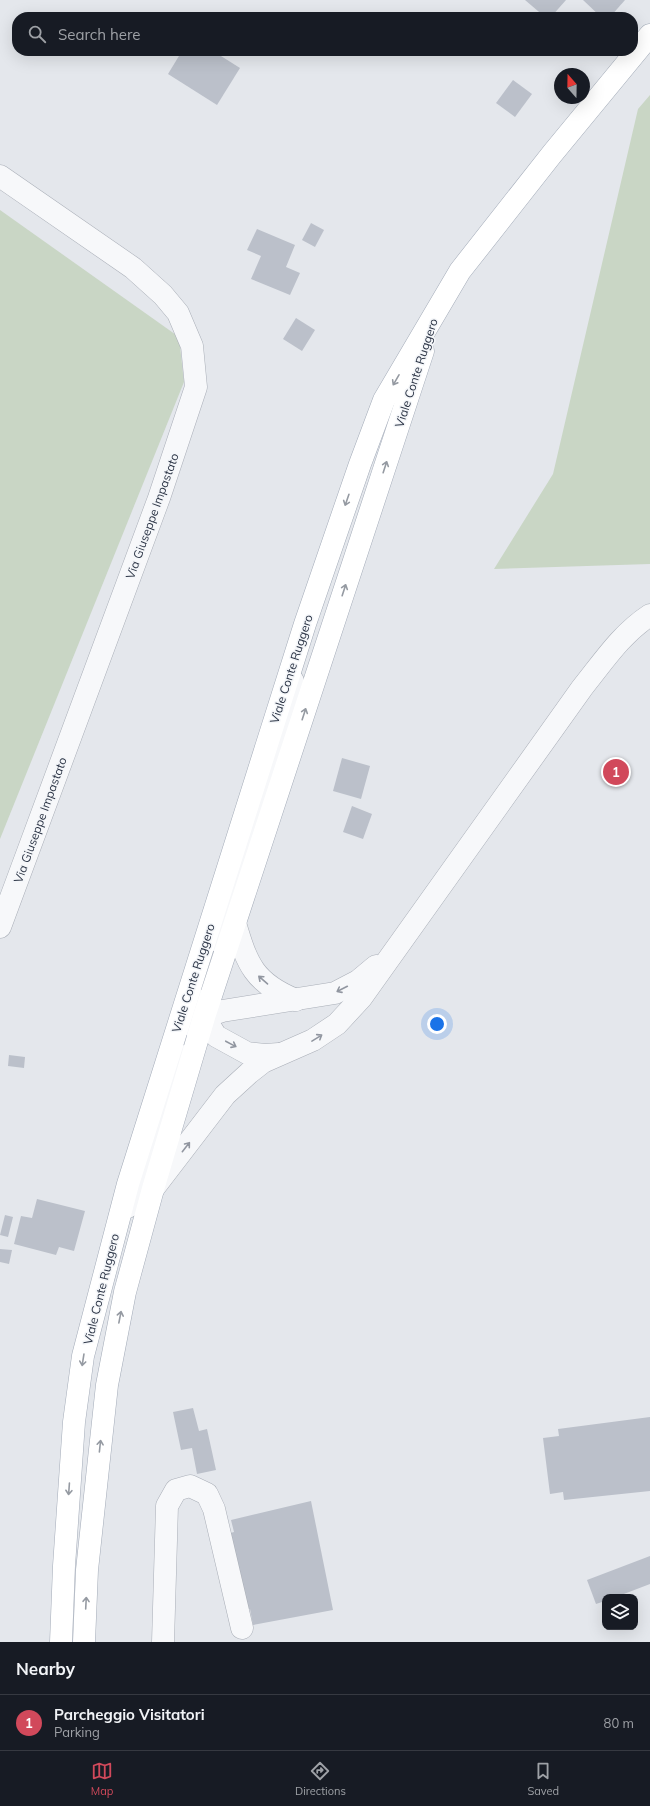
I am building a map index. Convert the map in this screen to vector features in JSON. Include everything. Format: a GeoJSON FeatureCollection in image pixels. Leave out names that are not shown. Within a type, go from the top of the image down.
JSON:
{"type":"FeatureCollection","features":[{"type":"Feature","properties":{"kind":"main road"},"geometry":{"type":"LineString","coordinates":[[638,49],[650,34]]}},
{"type":"Feature","properties":{"kind":"main road"},"geometry":{"type":"LineString","coordinates":[[436,310],[465,265],[552,154],[632,56]]}},
{"type":"Feature","properties":{"kind":"main road","name":"Viale Conte Ruggero"},"geometry":{"type":"LineString","coordinates":[[61,1642],[64,1566],[74,1422],[83,1356],[128,1184],[297,649],[360,464],[384,400],[436,310]]}},
{"type":"Feature","properties":{"kind":"main road","name":"Viale Conte Ruggero"},"geometry":{"type":"LineString","coordinates":[[84,1642],[87,1570],[107,1385],[125,1292],[153,1189],[204,1017],[436,310]]}},
{"type":"Feature","properties":{"kind":"street","name":"Via Giuseppe Impastato"},"geometry":{"type":"LineString","coordinates":[[0,176],[133,268],[163,295],[178,313],[192,346],[196,387],[159,498],[0,927]]}},
{"type":"Feature","properties":{"kind":"street"},"geometry":{"type":"LineString","coordinates":[[153,1189],[225,1096],[263,1062],[313,1040],[338,1024],[361,998],[582,688],[618,642],[636,624],[650,615]]}},
{"type":"Feature","properties":{"kind":"street"},"geometry":{"type":"LineString","coordinates":[[282,1054],[265,1055],[247,1053],[216,1036],[204,1017],[200,996],[289,715],[297,649]]}},
{"type":"Feature","properties":{"kind":"street"},"geometry":{"type":"LineString","coordinates":[[235,923],[244,953],[256,973],[278,992],[296,1000]]}},
{"type":"Feature","properties":{"kind":"street"},"geometry":{"type":"LineString","coordinates":[[113,1240],[142,1177],[191,1027],[204,1017],[222,1010],[335,993],[358,981],[396,950]]}},
{"type":"Feature","properties":{"kind":"street"},"geometry":{"type":"LineString","coordinates":[[163,1642],[167,1506],[176,1490],[190,1486],[207,1494],[214,1509],[242,1628]]}},
{"type":"Feature","properties":{"kind":"green space"},"geometry":{"type":"Polygon","coordinates":[[[650,95],[650,564],[494,569],[553,474],[638,109],[650,95]]]}},
{"type":"Feature","properties":{"kind":"green space"},"geometry":{"type":"Polygon","coordinates":[[[0,210],[179,337],[184,382],[0,839],[0,210]]]}},
{"type":"Feature","properties":{"kind":"building"},"geometry":{"type":"Polygon","coordinates":[[[525,0],[566,0],[555,12],[539,12],[525,0]]]}},
{"type":"Feature","properties":{"kind":"building"},"geometry":{"type":"Polygon","coordinates":[[[583,0],[625,0],[614,12],[596,12],[583,0]]]}},
{"type":"Feature","properties":{"kind":"building"},"geometry":{"type":"Polygon","coordinates":[[[179,56],[221,56],[240,68],[217,105],[168,74],[179,56]]]}},
{"type":"Feature","properties":{"kind":"building"},"geometry":{"type":"Polygon","coordinates":[[[513,80],[532,94],[515,117],[496,103],[513,80]]]}},
{"type":"Feature","properties":{"kind":"building"},"geometry":{"type":"Polygon","coordinates":[[[311,223],[324,230],[315,247],[302,240],[311,223]]]}},
{"type":"Feature","properties":{"kind":"building"},"geometry":{"type":"Polygon","coordinates":[[[257,229],[295,245],[286,267],[300,273],[290,295],[251,279],[261,256],[247,250],[257,229]]]}},
{"type":"Feature","properties":{"kind":"building"},"geometry":{"type":"Polygon","coordinates":[[[296,318],[315,330],[302,351],[283,339],[296,318]]]}},
{"type":"Feature","properties":{"kind":"building"},"geometry":{"type":"Polygon","coordinates":[[[342,758],[370,766],[361,799],[333,791],[342,758]]]}},
{"type":"Feature","properties":{"kind":"building"},"geometry":{"type":"Polygon","coordinates":[[[352,806],[372,814],[363,839],[343,832],[352,806]]]}},
{"type":"Feature","properties":{"kind":"building"},"geometry":{"type":"Polygon","coordinates":[[[9,1055],[25,1057],[24,1068],[8,1066],[9,1055]]]}},
{"type":"Feature","properties":{"kind":"building"},"geometry":{"type":"Polygon","coordinates":[[[37,1199],[85,1211],[74,1251],[59,1247],[56,1255],[14,1244],[21,1216],[32,1218],[37,1199]]]}},
{"type":"Feature","properties":{"kind":"building"},"geometry":{"type":"Polygon","coordinates":[[[5,1215],[13,1217],[8,1237],[0,1235],[5,1215]]]}},
{"type":"Feature","properties":{"kind":"building"},"geometry":{"type":"Polygon","coordinates":[[[0,1249],[12,1250],[9,1264],[0,1262],[0,1249]]]}},
{"type":"Feature","properties":{"kind":"building"},"geometry":{"type":"Polygon","coordinates":[[[193,1408],[199,1431],[207,1429],[216,1470],[197,1474],[192,1448],[181,1450],[173,1412],[193,1408]]]}},
{"type":"Feature","properties":{"kind":"building"},"geometry":{"type":"Polygon","coordinates":[[[650,1417],[650,1491],[564,1500],[563,1492],[550,1494],[543,1438],[559,1436],[558,1429],[650,1417]]]}},
{"type":"Feature","properties":{"kind":"building"},"geometry":{"type":"Polygon","coordinates":[[[311,1501],[333,1610],[253,1625],[250,1609],[244,1611],[227,1534],[234,1532],[231,1520],[311,1501]]]}},
{"type":"Feature","properties":{"kind":"building"},"geometry":{"type":"Polygon","coordinates":[[[650,1556],[650,1584],[624,1594],[602,1594],[602,1602],[596,1604],[587,1580],[650,1556]]]}},
{"type":"Feature","properties":{"kind":"place","name":"Parcheggio Visitatori"},"geometry":{"type":"Point","coordinates":[616,772]}}]}
